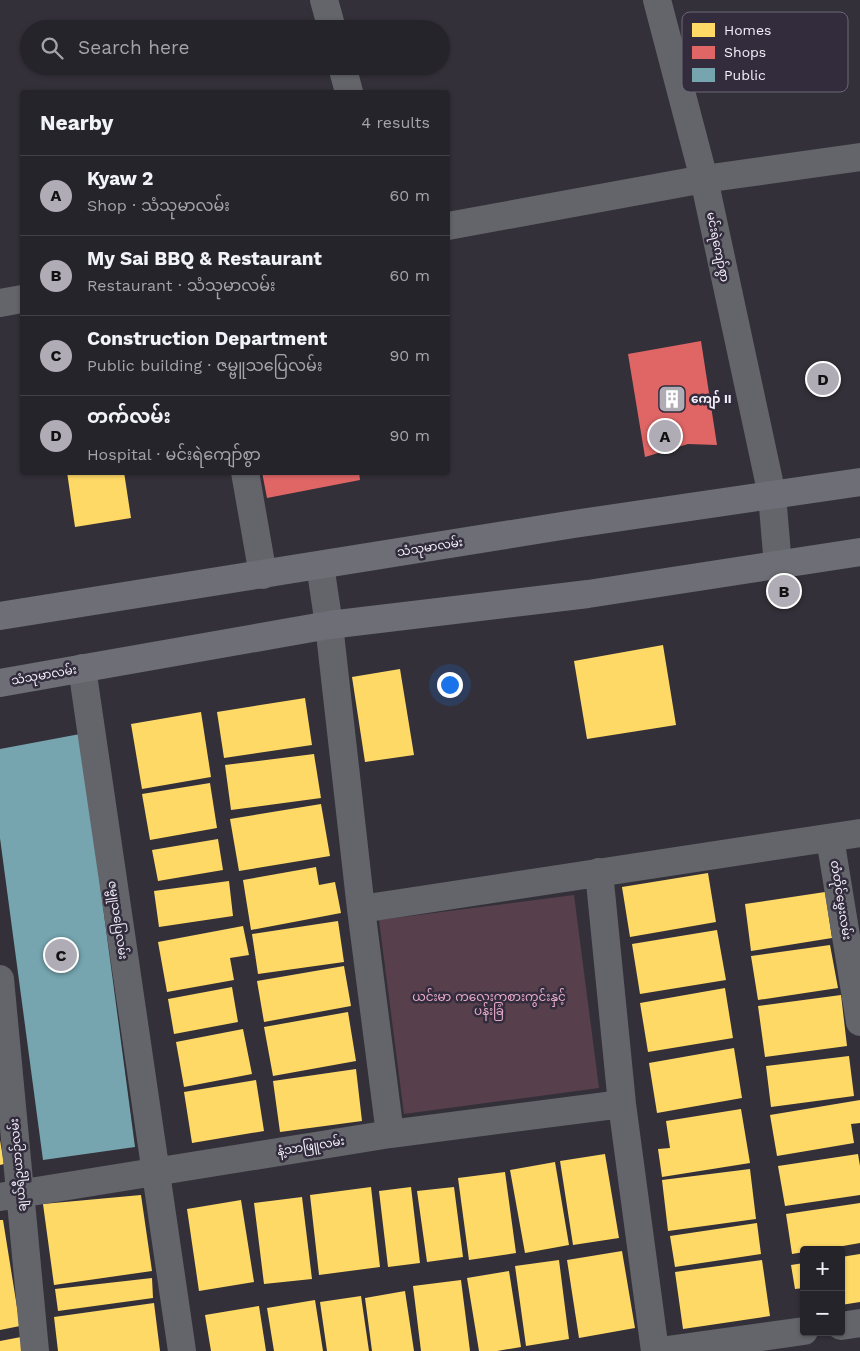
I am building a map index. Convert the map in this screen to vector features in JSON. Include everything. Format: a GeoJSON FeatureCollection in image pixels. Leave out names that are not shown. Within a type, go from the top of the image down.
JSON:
{"type":"FeatureCollection","features":[{"type":"Feature","properties":{"kind":"main road","name":"သံသုမာလမ်း"},"geometry":{"type":"LineString","coordinates":[[0,616],[564,526],[860,482]]}},
{"type":"Feature","properties":{"kind":"main road","name":"သံသုမာလမ်း"},"geometry":{"type":"LineString","coordinates":[[0,683],[329,626],[588,594],[860,552]]}},
{"type":"Feature","properties":{"kind":"street"},"geometry":{"type":"LineString","coordinates":[[324,0],[330,20]]}},
{"type":"Feature","properties":{"kind":"street","name":"မင်းရဲကျော်စွာ"},"geometry":{"type":"LineString","coordinates":[[657,0],[704,179],[772,496],[778,566]]}},
{"type":"Feature","properties":{"kind":"street"},"geometry":{"type":"LineString","coordinates":[[344,75],[348,90]]}},
{"type":"Feature","properties":{"kind":"street"},"geometry":{"type":"LineString","coordinates":[[450,226],[704,179],[860,157]]}},
{"type":"Feature","properties":{"kind":"street"},"geometry":{"type":"LineString","coordinates":[[0,303],[20,299]]}},
{"type":"Feature","properties":{"kind":"street"},"geometry":{"type":"LineString","coordinates":[[246,475],[263,575]]}},
{"type":"Feature","properties":{"kind":"street"},"geometry":{"type":"LineString","coordinates":[[320,565],[390,1134]]}},
{"type":"Feature","properties":{"kind":"street","name":"ဇမ္ဗူသပြေလမ်း"},"geometry":{"type":"LineString","coordinates":[[82,668],[182,1351]]}},
{"type":"Feature","properties":{"kind":"street"},"geometry":{"type":"LineString","coordinates":[[361,909],[860,833]]}},
{"type":"Feature","properties":{"kind":"street","name":"တံတိုင်မွှေးလမ်း"},"geometry":{"type":"LineString","coordinates":[[830,838],[860,1022]]}},
{"type":"Feature","properties":{"kind":"street"},"geometry":{"type":"LineString","coordinates":[[599,872],[622,1104],[655,1351]]}},
{"type":"Feature","properties":{"kind":"street","name":"ချယ်ရီဥယာဉ်လမ်း"},"geometry":{"type":"LineString","coordinates":[[0,979],[10,1195],[35,1351]]}},
{"type":"Feature","properties":{"kind":"street","name":"နံ့သာဖြူလမ်း"},"geometry":{"type":"LineString","coordinates":[[10,1195],[390,1134],[622,1104]]}},
{"type":"Feature","properties":{"kind":"street"},"geometry":{"type":"LineString","coordinates":[[845,1325],[860,1323]]}},
{"type":"Feature","properties":{"kind":"street"},"geometry":{"type":"LineString","coordinates":[[660,1351],[800,1332]]}},
{"type":"Feature","properties":{"kind":"green space","name":"ယင်းမာ ကလေးကစားကွင်းနှင့် ပန်းခြံ"},"geometry":{"type":"Polygon","coordinates":[[[574,895],[599,1088],[404,1114],[379,920],[574,895]]]}},
{"type":"Feature","properties":{"kind":"building: Homes"},"geometry":{"type":"Polygon","coordinates":[[[67,475],[124,475],[131,518],[75,527],[67,475]]]}},
{"type":"Feature","properties":{"kind":"building: Homes"},"geometry":{"type":"Polygon","coordinates":[[[663,645],[676,725],[587,739],[574,661],[663,645]]]}},
{"type":"Feature","properties":{"kind":"building: Homes"},"geometry":{"type":"Polygon","coordinates":[[[400,669],[414,755],[365,762],[352,677],[400,669]]]}},
{"type":"Feature","properties":{"kind":"building: Homes"},"geometry":{"type":"Polygon","coordinates":[[[305,698],[312,745],[224,758],[217,712],[305,698]]]}},
{"type":"Feature","properties":{"kind":"building: Homes"},"geometry":{"type":"Polygon","coordinates":[[[201,712],[211,777],[142,789],[131,724],[201,712]]]}},
{"type":"Feature","properties":{"kind":"building: Homes"},"geometry":{"type":"Polygon","coordinates":[[[314,754],[321,798],[231,810],[225,765],[314,754]]]}},
{"type":"Feature","properties":{"kind":"building: Homes"},"geometry":{"type":"Polygon","coordinates":[[[210,783],[217,828],[150,840],[142,794],[210,783]]]}},
{"type":"Feature","properties":{"kind":"building: Homes"},"geometry":{"type":"Polygon","coordinates":[[[321,804],[330,856],[239,871],[230,819],[321,804]]]}},
{"type":"Feature","properties":{"kind":"building: Homes"},"geometry":{"type":"Polygon","coordinates":[[[218,839],[223,870],[158,881],[152,850],[218,839]]]}},
{"type":"Feature","properties":{"kind":"building: Homes"},"geometry":{"type":"Polygon","coordinates":[[[316,867],[319,885],[335,882],[341,913],[251,930],[243,880],[316,867]]]}},
{"type":"Feature","properties":{"kind":"building: Homes"},"geometry":{"type":"Polygon","coordinates":[[[708,873],[716,922],[630,937],[622,887],[708,873]]]}},
{"type":"Feature","properties":{"kind":"building: Homes"},"geometry":{"type":"Polygon","coordinates":[[[229,881],[233,916],[159,927],[154,891],[229,881]]]}},
{"type":"Feature","properties":{"kind":"building: Homes"},"geometry":{"type":"Polygon","coordinates":[[[825,892],[832,938],[751,951],[745,904],[825,892]]]}},
{"type":"Feature","properties":{"kind":"building: Homes"},"geometry":{"type":"Polygon","coordinates":[[[338,921],[344,962],[258,974],[252,934],[338,921]]]}},
{"type":"Feature","properties":{"kind":"building: Homes"},"geometry":{"type":"Polygon","coordinates":[[[243,926],[249,955],[230,958],[234,980],[167,992],[158,942],[243,926]]]}},
{"type":"Feature","properties":{"kind":"building: Homes"},"geometry":{"type":"Polygon","coordinates":[[[717,930],[726,980],[640,994],[632,944],[717,930]]]}},
{"type":"Feature","properties":{"kind":"building: Homes"},"geometry":{"type":"Polygon","coordinates":[[[830,945],[838,988],[758,1000],[751,956],[830,945]]]}},
{"type":"Feature","properties":{"kind":"building: Homes"},"geometry":{"type":"Polygon","coordinates":[[[344,966],[351,1006],[264,1022],[257,981],[344,966]]]}},
{"type":"Feature","properties":{"kind":"building: Homes"},"geometry":{"type":"Polygon","coordinates":[[[232,987],[238,1022],[174,1034],[168,999],[232,987]]]}},
{"type":"Feature","properties":{"kind":"building: Homes"},"geometry":{"type":"Polygon","coordinates":[[[725,988],[733,1038],[648,1052],[640,1003],[725,988]]]}},
{"type":"Feature","properties":{"kind":"building: Homes"},"geometry":{"type":"Polygon","coordinates":[[[841,995],[847,1046],[765,1057],[758,1006],[841,995]]]}},
{"type":"Feature","properties":{"kind":"building: Homes"},"geometry":{"type":"Polygon","coordinates":[[[348,1012],[356,1061],[273,1076],[264,1027],[348,1012]]]}},
{"type":"Feature","properties":{"kind":"building: Homes"},"geometry":{"type":"Polygon","coordinates":[[[243,1029],[252,1074],[184,1087],[176,1042],[243,1029]]]}},
{"type":"Feature","properties":{"kind":"building: Homes"},"geometry":{"type":"Polygon","coordinates":[[[734,1048],[742,1098],[657,1113],[649,1063],[734,1048]]]}},
{"type":"Feature","properties":{"kind":"building: Homes"},"geometry":{"type":"Polygon","coordinates":[[[849,1056],[854,1096],[771,1107],[766,1066],[849,1056]]]}},
{"type":"Feature","properties":{"kind":"building: Homes"},"geometry":{"type":"Polygon","coordinates":[[[356,1069],[362,1121],[280,1132],[273,1081],[356,1069]]]}},
{"type":"Feature","properties":{"kind":"building: Homes"},"geometry":{"type":"Polygon","coordinates":[[[256,1080],[264,1131],[192,1143],[184,1092],[256,1080]]]}},
{"type":"Feature","properties":{"kind":"building: Homes"},"geometry":{"type":"Polygon","coordinates":[[[860,1100],[860,1123],[851,1124],[854,1143],[777,1156],[770,1115],[860,1100]]]}},
{"type":"Feature","properties":{"kind":"building: Homes"},"geometry":{"type":"Polygon","coordinates":[[[741,1109],[750,1163],[662,1177],[658,1149],[670,1148],[666,1121],[741,1109]]]}},
{"type":"Feature","properties":{"kind":"building: Homes"},"geometry":{"type":"Polygon","coordinates":[[[0,1140],[4,1164],[0,1165],[0,1140]]]}},
{"type":"Feature","properties":{"kind":"building: Homes"},"geometry":{"type":"Polygon","coordinates":[[[605,1154],[619,1238],[573,1245],[560,1161],[605,1154]]]}},
{"type":"Feature","properties":{"kind":"building: Homes"},"geometry":{"type":"Polygon","coordinates":[[[858,1154],[860,1195],[785,1206],[778,1166],[858,1154]]]}},
{"type":"Feature","properties":{"kind":"building: Homes"},"geometry":{"type":"Polygon","coordinates":[[[555,1162],[569,1245],[525,1253],[510,1170],[555,1162]]]}},
{"type":"Feature","properties":{"kind":"building: Homes"},"geometry":{"type":"Polygon","coordinates":[[[750,1169],[756,1219],[668,1231],[662,1180],[750,1169]]]}},
{"type":"Feature","properties":{"kind":"building: Homes"},"geometry":{"type":"Polygon","coordinates":[[[505,1172],[516,1253],[469,1260],[458,1178],[505,1172]]]}},
{"type":"Feature","properties":{"kind":"building: Homes"},"geometry":{"type":"Polygon","coordinates":[[[371,1187],[380,1267],[319,1275],[310,1195],[371,1187]]]}},
{"type":"Feature","properties":{"kind":"building: Homes"},"geometry":{"type":"Polygon","coordinates":[[[411,1187],[420,1263],[388,1267],[379,1191],[411,1187]]]}},
{"type":"Feature","properties":{"kind":"building: Homes"},"geometry":{"type":"Polygon","coordinates":[[[454,1187],[463,1257],[427,1262],[417,1191],[454,1187]]]}},
{"type":"Feature","properties":{"kind":"building: Homes"},"geometry":{"type":"Polygon","coordinates":[[[141,1195],[152,1271],[54,1285],[43,1204],[141,1195]]]}},
{"type":"Feature","properties":{"kind":"building: Homes"},"geometry":{"type":"Polygon","coordinates":[[[302,1197],[312,1279],[264,1284],[254,1203],[302,1197]]]}},
{"type":"Feature","properties":{"kind":"building: Homes"},"geometry":{"type":"Polygon","coordinates":[[[241,1200],[254,1282],[199,1291],[187,1209],[241,1200]]]}},
{"type":"Feature","properties":{"kind":"building: Homes"},"geometry":{"type":"Polygon","coordinates":[[[860,1203],[860,1243],[843,1246],[800,1246],[800,1253],[792,1254],[786,1214],[860,1203]]]}},
{"type":"Feature","properties":{"kind":"building: Homes"},"geometry":{"type":"Polygon","coordinates":[[[0,1220],[3,1220],[20,1326],[0,1330],[0,1220]]]}},
{"type":"Feature","properties":{"kind":"building: Homes"},"geometry":{"type":"Polygon","coordinates":[[[757,1223],[761,1254],[675,1267],[670,1236],[757,1223]]]}},
{"type":"Feature","properties":{"kind":"building: Homes"},"geometry":{"type":"Polygon","coordinates":[[[622,1251],[635,1328],[579,1338],[567,1260],[622,1251]]]}},
{"type":"Feature","properties":{"kind":"building: Homes"},"geometry":{"type":"Polygon","coordinates":[[[860,1254],[860,1302],[845,1304],[845,1256],[860,1254]]]}},
{"type":"Feature","properties":{"kind":"building: Homes"},"geometry":{"type":"Polygon","coordinates":[[[559,1260],[569,1339],[526,1346],[515,1266],[559,1260]]]}},
{"type":"Feature","properties":{"kind":"building: Homes"},"geometry":{"type":"Polygon","coordinates":[[[762,1260],[770,1316],[683,1329],[675,1272],[762,1260]]]}},
{"type":"Feature","properties":{"kind":"building: Homes"},"geometry":{"type":"Polygon","coordinates":[[[800,1264],[800,1288],[795,1289],[791,1265],[800,1264]]]}},
{"type":"Feature","properties":{"kind":"building: Homes"},"geometry":{"type":"Polygon","coordinates":[[[509,1271],[521,1347],[497,1351],[479,1351],[467,1278],[509,1271]]]}},
{"type":"Feature","properties":{"kind":"building: Homes"},"geometry":{"type":"Polygon","coordinates":[[[152,1278],[153,1298],[58,1311],[55,1289],[152,1278]]]}},
{"type":"Feature","properties":{"kind":"building: Homes"},"geometry":{"type":"Polygon","coordinates":[[[461,1280],[470,1351],[421,1351],[413,1286],[461,1280]]]}},
{"type":"Feature","properties":{"kind":"building: Homes"},"geometry":{"type":"Polygon","coordinates":[[[405,1291],[414,1351],[372,1351],[365,1298],[405,1291]]]}},
{"type":"Feature","properties":{"kind":"building: Homes"},"geometry":{"type":"Polygon","coordinates":[[[361,1296],[369,1351],[327,1351],[320,1302],[361,1296]]]}},
{"type":"Feature","properties":{"kind":"building: Homes"},"geometry":{"type":"Polygon","coordinates":[[[315,1300],[323,1351],[274,1351],[267,1308],[315,1300]]]}},
{"type":"Feature","properties":{"kind":"building: Homes"},"geometry":{"type":"Polygon","coordinates":[[[154,1303],[160,1351],[58,1351],[54,1317],[154,1303]]]}},
{"type":"Feature","properties":{"kind":"building: Homes"},"geometry":{"type":"Polygon","coordinates":[[[259,1306],[266,1351],[211,1351],[205,1315],[259,1306]]]}},
{"type":"Feature","properties":{"kind":"building: Homes"},"geometry":{"type":"Polygon","coordinates":[[[21,1337],[22,1351],[0,1351],[0,1341],[21,1337]]]}},
{"type":"Feature","properties":{"kind":"building: Shops","name":"ကျော် II"},"geometry":{"type":"Polygon","coordinates":[[[701,341],[717,445],[688,444],[645,457],[628,354],[701,341]]]}},
{"type":"Feature","properties":{"kind":"building: Shops"},"geometry":{"type":"Polygon","coordinates":[[[263,475],[359,475],[360,480],[267,498],[263,475]]]}},
{"type":"Feature","properties":{"kind":"building: Public"},"geometry":{"type":"Polygon","coordinates":[[[80,734],[135,1147],[43,1160],[0,838],[0,749],[80,734]]]}},
{"type":"Feature","properties":{"kind":"place","name":"တက်လမ်း"},"geometry":{"type":"Point","coordinates":[823,379]}},
{"type":"Feature","properties":{"kind":"place","name":"ကျော် II"},"geometry":{"type":"Point","coordinates":[672,399]}},
{"type":"Feature","properties":{"kind":"place","name":"Kyaw 2"},"geometry":{"type":"Point","coordinates":[665,436]}},
{"type":"Feature","properties":{"kind":"place","name":"My Sai BBQ & Restaurant"},"geometry":{"type":"Point","coordinates":[784,591]}},
{"type":"Feature","properties":{"kind":"place","name":"Construction Department"},"geometry":{"type":"Point","coordinates":[61,955]}}]}
